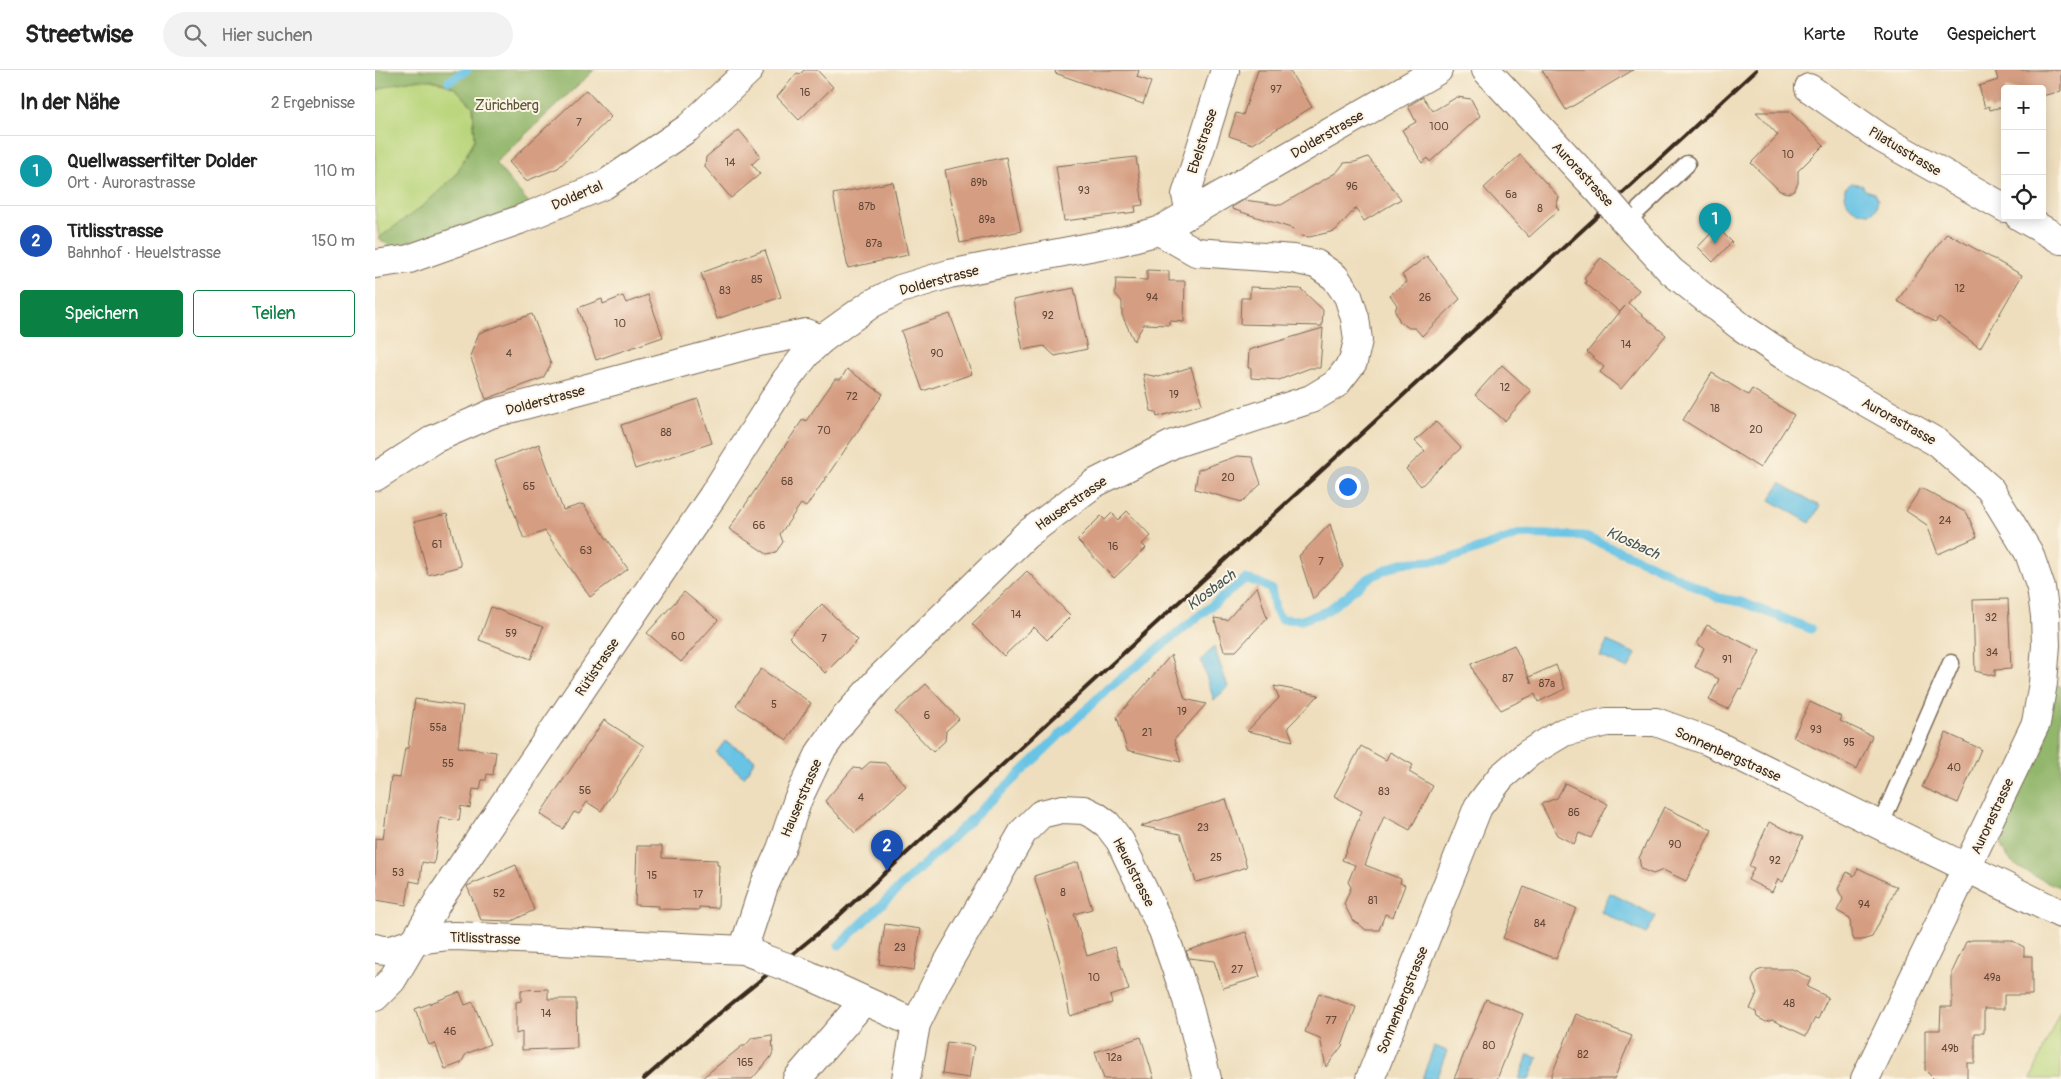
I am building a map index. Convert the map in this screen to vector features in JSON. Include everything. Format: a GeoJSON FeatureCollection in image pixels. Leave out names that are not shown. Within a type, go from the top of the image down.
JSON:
{"type":"FeatureCollection","features":[{"type":"Feature","properties":{"kind":"street","name":"Doldertal"},"geometry":{"type":"LineString","coordinates":[[375,264],[409,259],[519,220],[604,185],[688,128],[749,70]]}},
{"type":"Feature","properties":{"kind":"street","name":"Ebelstrasse"},"geometry":{"type":"LineString","coordinates":[[1191,212],[1186,195],[1225,70]]}},
{"type":"Feature","properties":{"kind":"street","name":"Dolderstrasse"},"geometry":{"type":"LineString","coordinates":[[375,477],[434,439],[491,414],[759,342],[806,333],[822,339],[871,304],[900,288],[949,274],[1121,241],[1159,231],[1438,70]]}},
{"type":"Feature","properties":{"kind":"street","name":"Aurorastrasse"},"geometry":{"type":"LineString","coordinates":[[1486,70],[1671,271],[1740,326],[1783,355],[1938,443],[1990,489],[2029,553],[2041,588],[2045,616],[2046,645],[2043,684],[2036,723],[1865,1079]]}},
{"type":"Feature","properties":{"kind":"street","name":"Pilatusstrasse"},"geometry":{"type":"LineString","coordinates":[[1809,88],[1881,138],[2001,206]]}},
{"type":"Feature","properties":{"kind":"street"},"geometry":{"type":"LineString","coordinates":[[2026,220],[2061,240]]}},
{"type":"Feature","properties":{"kind":"street","name":"Hauserstrasse"},"geometry":{"type":"LineString","coordinates":[[753,954],[764,886],[781,849],[798,799],[821,752],[843,720],[881,677],[1026,535],[1095,483],[1173,444],[1311,400],[1336,384],[1353,362],[1358,340],[1355,318],[1348,296],[1335,277],[1316,264],[1293,259],[1196,252],[1159,231]]}},
{"type":"Feature","properties":{"kind":"street","name":"Rütistrasse"},"geometry":{"type":"LineString","coordinates":[[375,997],[392,980],[439,898],[701,513],[786,380],[808,352],[822,339]]}},
{"type":"Feature","properties":{"kind":"street","name":"Sonnenbergstrasse"},"geometry":{"type":"LineString","coordinates":[[1371,1079],[1478,807],[1501,777],[1529,753],[1564,732],[1607,722],[1656,722],[1708,741],[2061,914]]}},
{"type":"Feature","properties":{"kind":"street","name":"Heuelstrasse"},"geometry":{"type":"LineString","coordinates":[[916,1024],[936,983],[1023,832],[1041,814],[1062,809],[1084,810],[1097,816],[1107,824],[1120,841],[1163,931],[1187,1000],[1207,1079]]}},
{"type":"Feature","properties":{"kind":"street","name":"Titlisstrasse"},"geometry":{"type":"LineString","coordinates":[[375,948],[381,951],[399,948],[416,941],[440,936],[456,936],[753,954],[806,974],[916,1024]]}},
{"type":"Feature","properties":{"kind":"street"},"geometry":{"type":"LineString","coordinates":[[797,1079],[863,1001]]}},
{"type":"Feature","properties":{"kind":"street"},"geometry":{"type":"LineString","coordinates":[[906,1079],[916,1024]]}},
{"type":"Feature","properties":{"kind":"lane"},"geometry":{"type":"LineString","coordinates":[[1625,220],[1687,164]]}},
{"type":"Feature","properties":{"kind":"lane"},"geometry":{"type":"LineString","coordinates":[[1880,826],[1951,663]]}},
{"type":"Feature","properties":{"kind":"green space","name":"Zürichberg"},"geometry":{"type":"Polygon","coordinates":[[[375,70],[594,70],[495,163],[530,204],[393,250],[379,238],[424,205],[455,176],[475,139],[473,107],[457,90],[444,83],[434,81],[415,80],[375,91],[375,70]]]}},
{"type":"Feature","properties":{"kind":"green space"},"geometry":{"type":"Polygon","coordinates":[[[426,78],[455,88],[473,107],[475,139],[455,176],[424,205],[379,238],[375,210],[375,91],[395,83],[426,78]]]}},
{"type":"Feature","properties":{"kind":"green space"},"geometry":{"type":"Polygon","coordinates":[[[2052,684],[2061,686],[2061,888],[2027,873],[2010,860],[2003,851],[1999,840],[1998,826],[2052,684]]]}},
{"type":"Feature","properties":{"kind":"green space"},"geometry":{"type":"Polygon","coordinates":[[[2060,1010],[2061,1079],[2031,1079],[2060,1010]]]}},
{"type":"Feature","properties":{"kind":"water"},"geometry":{"type":"Polygon","coordinates":[[[1852,183],[1862,185],[1865,190],[1875,193],[1878,199],[1876,209],[1871,213],[1855,210],[1848,203],[1845,188],[1852,183]]]}},
{"type":"Feature","properties":{"kind":"water"},"geometry":{"type":"Polygon","coordinates":[[[1780,483],[1820,506],[1810,523],[1770,500],[1780,483]]]}},
{"type":"Feature","properties":{"kind":"water"},"geometry":{"type":"Polygon","coordinates":[[[1607,641],[1636,654],[1628,669],[1600,656],[1607,641]]]}},
{"type":"Feature","properties":{"kind":"water"},"geometry":{"type":"Polygon","coordinates":[[[1214,647],[1228,687],[1214,700],[1201,660],[1214,647]]]}},
{"type":"Feature","properties":{"kind":"water"},"geometry":{"type":"Polygon","coordinates":[[[725,741],[755,759],[744,777],[716,753],[725,741]]]}},
{"type":"Feature","properties":{"kind":"water"},"geometry":{"type":"Polygon","coordinates":[[[1610,893],[1656,916],[1646,934],[1601,912],[1610,893]]]}},
{"type":"Feature","properties":{"kind":"water"},"geometry":{"type":"Polygon","coordinates":[[[1434,1046],[1447,1051],[1436,1079],[1422,1079],[1434,1046]]]}},
{"type":"Feature","properties":{"kind":"water"},"geometry":{"type":"Polygon","coordinates":[[[1528,1055],[1538,1058],[1529,1079],[1519,1079],[1528,1055]]]}},
{"type":"Feature","properties":{"kind":"building"},"geometry":{"type":"Polygon","coordinates":[[[804,70],[817,70],[833,87],[799,120],[777,97],[797,73],[800,74],[804,70]]]}},
{"type":"Feature","properties":{"kind":"building"},"geometry":{"type":"Polygon","coordinates":[[[1056,70],[1139,70],[1137,77],[1151,82],[1143,104],[1055,73],[1056,70]]]}},
{"type":"Feature","properties":{"kind":"building"},"geometry":{"type":"Polygon","coordinates":[[[1258,70],[1289,70],[1312,107],[1253,144],[1229,136],[1236,113],[1243,115],[1258,70]]]}},
{"type":"Feature","properties":{"kind":"building"},"geometry":{"type":"Polygon","coordinates":[[[1542,70],[1633,70],[1566,110],[1542,70]]]}},
{"type":"Feature","properties":{"kind":"building"},"geometry":{"type":"Polygon","coordinates":[[[1995,70],[2061,70],[2061,91],[2046,95],[2046,85],[2001,85],[2001,107],[1990,110],[1989,106],[1985,108],[1979,86],[1998,80],[1995,70]]]}},
{"type":"Feature","properties":{"kind":"building"},"geometry":{"type":"Polygon","coordinates":[[[586,90],[611,117],[558,168],[526,181],[509,162],[586,90]]]}},
{"type":"Feature","properties":{"kind":"building"},"geometry":{"type":"Polygon","coordinates":[[[1423,97],[1433,111],[1457,97],[1471,99],[1480,116],[1430,162],[1428,158],[1422,163],[1402,130],[1416,122],[1408,106],[1423,97]]]}},
{"type":"Feature","properties":{"kind":"building"},"geometry":{"type":"Polygon","coordinates":[[[1756,112],[1790,112],[1824,145],[1798,171],[1798,183],[1794,191],[1788,193],[1780,191],[1751,163],[1778,135],[1756,112]]]}},
{"type":"Feature","properties":{"kind":"building"},"geometry":{"type":"Polygon","coordinates":[[[739,130],[761,156],[752,164],[760,174],[731,198],[705,167],[706,157],[739,130]]]}},
{"type":"Feature","properties":{"kind":"building"},"geometry":{"type":"Polygon","coordinates":[[[1520,155],[1559,197],[1556,206],[1559,210],[1529,237],[1484,188],[1520,155]]]}},
{"type":"Feature","properties":{"kind":"building"},"geometry":{"type":"Polygon","coordinates":[[[1006,157],[1021,231],[960,243],[945,170],[1006,157]]]}},
{"type":"Feature","properties":{"kind":"building"},"geometry":{"type":"Polygon","coordinates":[[[1136,157],[1143,205],[1135,206],[1136,212],[1064,221],[1056,166],[1136,157]]]}},
{"type":"Feature","properties":{"kind":"building"},"geometry":{"type":"Polygon","coordinates":[[[1368,157],[1401,199],[1364,221],[1356,208],[1335,231],[1309,237],[1301,236],[1294,229],[1232,209],[1232,207],[1244,200],[1281,205],[1337,172],[1344,163],[1355,162],[1368,157]]]}},
{"type":"Feature","properties":{"kind":"building"},"geometry":{"type":"Polygon","coordinates":[[[893,182],[908,255],[848,268],[833,194],[893,182]]]}},
{"type":"Feature","properties":{"kind":"building"},"geometry":{"type":"Polygon","coordinates":[[[1717,227],[1732,242],[1713,262],[1698,247],[1717,227]]]}},
{"type":"Feature","properties":{"kind":"building"},"geometry":{"type":"Polygon","coordinates":[[[1947,233],[2022,275],[1980,348],[1939,317],[1935,322],[1897,301],[1947,233]]]}},
{"type":"Feature","properties":{"kind":"building"},"geometry":{"type":"Polygon","coordinates":[[[765,250],[781,297],[717,319],[701,273],[765,250]]]}},
{"type":"Feature","properties":{"kind":"building"},"geometry":{"type":"Polygon","coordinates":[[[1427,256],[1460,299],[1422,336],[1415,328],[1409,328],[1400,322],[1395,311],[1397,305],[1390,295],[1407,282],[1402,275],[1427,256]]]}},
{"type":"Feature","properties":{"kind":"building"},"geometry":{"type":"Polygon","coordinates":[[[1601,258],[1639,290],[1628,303],[1666,335],[1621,389],[1600,372],[1604,367],[1587,352],[1625,306],[1620,312],[1585,283],[1584,278],[1601,258]]]}},
{"type":"Feature","properties":{"kind":"building"},"geometry":{"type":"Polygon","coordinates":[[[1147,270],[1169,271],[1169,281],[1185,281],[1184,322],[1170,321],[1170,325],[1144,324],[1134,341],[1122,315],[1122,302],[1115,293],[1116,279],[1147,280],[1147,270]]]}},
{"type":"Feature","properties":{"kind":"building"},"geometry":{"type":"Polygon","coordinates":[[[1250,287],[1301,289],[1323,310],[1322,326],[1240,324],[1241,298],[1250,298],[1250,287]]]}},
{"type":"Feature","properties":{"kind":"building"},"geometry":{"type":"Polygon","coordinates":[[[1074,288],[1087,349],[1055,356],[1044,346],[1023,350],[1013,300],[1074,288]]]}},
{"type":"Feature","properties":{"kind":"building"},"geometry":{"type":"Polygon","coordinates":[[[648,295],[663,337],[596,360],[578,308],[602,299],[603,304],[623,296],[626,303],[648,295]]]}},
{"type":"Feature","properties":{"kind":"building"},"geometry":{"type":"Polygon","coordinates":[[[532,314],[551,364],[543,378],[486,399],[470,356],[479,333],[532,314]]]}},
{"type":"Feature","properties":{"kind":"building"},"geometry":{"type":"Polygon","coordinates":[[[950,314],[972,374],[923,391],[901,331],[950,314]]]}},
{"type":"Feature","properties":{"kind":"building"},"geometry":{"type":"Polygon","coordinates":[[[1323,328],[1320,368],[1310,368],[1279,380],[1251,378],[1251,368],[1248,368],[1249,350],[1323,328]]]}},
{"type":"Feature","properties":{"kind":"building"},"geometry":{"type":"Polygon","coordinates":[[[1502,365],[1531,391],[1505,421],[1475,395],[1502,365]]]}},
{"type":"Feature","properties":{"kind":"building"},"geometry":{"type":"Polygon","coordinates":[[[1191,367],[1202,404],[1157,417],[1156,412],[1151,411],[1143,374],[1159,377],[1191,367]]]}},
{"type":"Feature","properties":{"kind":"building"},"geometry":{"type":"Polygon","coordinates":[[[847,369],[883,394],[806,507],[801,504],[780,534],[783,542],[776,552],[767,554],[729,529],[803,419],[806,421],[835,379],[841,379],[847,369]]]}},
{"type":"Feature","properties":{"kind":"building"},"geometry":{"type":"Polygon","coordinates":[[[1712,373],[1748,395],[1752,389],[1794,415],[1760,468],[1683,420],[1712,373]]]}},
{"type":"Feature","properties":{"kind":"building"},"geometry":{"type":"Polygon","coordinates":[[[698,399],[712,443],[635,469],[621,425],[698,399]]]}},
{"type":"Feature","properties":{"kind":"building"},"geometry":{"type":"Polygon","coordinates":[[[1436,422],[1461,448],[1421,486],[1406,469],[1425,451],[1415,441],[1436,422]]]}},
{"type":"Feature","properties":{"kind":"building"},"geometry":{"type":"Polygon","coordinates":[[[539,444],[563,510],[583,504],[628,569],[590,597],[545,531],[524,539],[495,461],[539,444]]]}},
{"type":"Feature","properties":{"kind":"building"},"geometry":{"type":"Polygon","coordinates":[[[1237,456],[1252,457],[1261,484],[1242,502],[1195,489],[1198,470],[1237,456]]]}},
{"type":"Feature","properties":{"kind":"building"},"geometry":{"type":"Polygon","coordinates":[[[1921,488],[1967,513],[1977,537],[1938,554],[1927,525],[1906,511],[1921,488]]]}},
{"type":"Feature","properties":{"kind":"building"},"geometry":{"type":"Polygon","coordinates":[[[1127,511],[1151,536],[1142,544],[1146,548],[1114,578],[1077,540],[1101,516],[1105,520],[1112,513],[1118,520],[1127,511]]]}},
{"type":"Feature","properties":{"kind":"building"},"geometry":{"type":"Polygon","coordinates":[[[447,514],[461,566],[428,575],[414,522],[447,514]]]}},
{"type":"Feature","properties":{"kind":"building"},"geometry":{"type":"Polygon","coordinates":[[[1330,524],[1343,567],[1313,599],[1299,556],[1330,524]]]}},
{"type":"Feature","properties":{"kind":"building"},"geometry":{"type":"Polygon","coordinates":[[[1027,571],[1071,616],[1047,640],[1034,627],[1004,656],[972,624],[1027,571]]]}},
{"type":"Feature","properties":{"kind":"building"},"geometry":{"type":"Polygon","coordinates":[[[1257,586],[1267,618],[1236,651],[1224,651],[1214,618],[1227,620],[1257,586]]]}},
{"type":"Feature","properties":{"kind":"building"},"geometry":{"type":"Polygon","coordinates":[[[684,592],[718,620],[681,662],[647,633],[684,592]]]}},
{"type":"Feature","properties":{"kind":"building"},"geometry":{"type":"Polygon","coordinates":[[[2008,599],[2011,669],[1995,670],[1995,676],[1975,671],[1973,600],[2008,599]]]}},
{"type":"Feature","properties":{"kind":"building"},"geometry":{"type":"Polygon","coordinates":[[[822,604],[858,640],[825,673],[789,637],[822,604]]]}},
{"type":"Feature","properties":{"kind":"building"},"geometry":{"type":"Polygon","coordinates":[[[491,607],[543,627],[531,659],[479,640],[491,607]]]}},
{"type":"Feature","properties":{"kind":"building"},"geometry":{"type":"Polygon","coordinates":[[[1707,625],[1760,651],[1741,689],[1739,688],[1728,709],[1709,700],[1719,679],[1695,667],[1704,648],[1697,644],[1707,625]]]}},
{"type":"Feature","properties":{"kind":"building"},"geometry":{"type":"Polygon","coordinates":[[[1514,645],[1532,684],[1529,677],[1556,665],[1565,689],[1538,702],[1535,694],[1501,710],[1475,675],[1471,664],[1514,645]]]}},
{"type":"Feature","properties":{"kind":"building"},"geometry":{"type":"Polygon","coordinates":[[[1171,655],[1185,699],[1206,704],[1174,740],[1181,762],[1127,750],[1117,717],[1171,655]]]}},
{"type":"Feature","properties":{"kind":"building"},"geometry":{"type":"Polygon","coordinates":[[[761,669],[811,703],[787,740],[736,706],[761,669]]]}},
{"type":"Feature","properties":{"kind":"building"},"geometry":{"type":"Polygon","coordinates":[[[926,684],[959,719],[946,731],[945,741],[933,752],[895,712],[926,684]]]}},
{"type":"Feature","properties":{"kind":"building"},"geometry":{"type":"Polygon","coordinates":[[[1274,686],[1319,695],[1288,727],[1293,741],[1247,731],[1279,698],[1274,686]]]}},
{"type":"Feature","properties":{"kind":"building"},"geometry":{"type":"Polygon","coordinates":[[[415,699],[463,706],[458,747],[496,752],[493,775],[487,774],[486,780],[482,780],[480,790],[473,789],[470,808],[461,806],[459,821],[440,818],[434,864],[422,862],[420,883],[410,881],[406,905],[375,900],[375,838],[383,839],[391,777],[400,778],[405,748],[408,748],[415,699]]]}},
{"type":"Feature","properties":{"kind":"building"},"geometry":{"type":"Polygon","coordinates":[[[1810,702],[1842,717],[1840,721],[1872,736],[1857,769],[1793,737],[1810,702]]]}},
{"type":"Feature","properties":{"kind":"building"},"geometry":{"type":"Polygon","coordinates":[[[604,720],[644,746],[601,811],[587,802],[579,814],[574,812],[563,829],[540,814],[604,720]]]}},
{"type":"Feature","properties":{"kind":"building"},"geometry":{"type":"Polygon","coordinates":[[[1946,733],[1981,749],[1958,803],[1922,787],[1946,733]]]}},
{"type":"Feature","properties":{"kind":"building"},"geometry":{"type":"Polygon","coordinates":[[[1361,746],[1386,760],[1390,752],[1413,765],[1409,772],[1433,786],[1410,830],[1384,816],[1365,865],[1401,879],[1400,883],[1405,885],[1393,917],[1385,914],[1379,930],[1366,930],[1353,921],[1344,904],[1351,887],[1348,882],[1355,865],[1342,860],[1362,811],[1334,796],[1361,746]]]}},
{"type":"Feature","properties":{"kind":"building"},"geometry":{"type":"Polygon","coordinates":[[[870,762],[885,763],[906,786],[855,833],[825,801],[853,768],[862,769],[870,762]]]}},
{"type":"Feature","properties":{"kind":"building"},"geometry":{"type":"Polygon","coordinates":[[[1565,783],[1608,804],[1591,838],[1579,833],[1574,844],[1557,835],[1541,804],[1557,798],[1565,783]]]}},
{"type":"Feature","properties":{"kind":"building"},"geometry":{"type":"Polygon","coordinates":[[[1226,799],[1247,867],[1196,882],[1180,834],[1141,826],[1226,799]]]}},
{"type":"Feature","properties":{"kind":"building"},"geometry":{"type":"Polygon","coordinates":[[[1664,807],[1712,830],[1686,881],[1663,870],[1653,874],[1641,869],[1639,858],[1664,807]]]}},
{"type":"Feature","properties":{"kind":"building"},"geometry":{"type":"Polygon","coordinates":[[[1769,822],[1803,837],[1783,882],[1778,879],[1772,892],[1748,880],[1754,868],[1749,866],[1769,822]]]}},
{"type":"Feature","properties":{"kind":"building"},"geometry":{"type":"Polygon","coordinates":[[[637,846],[662,846],[662,858],[717,860],[717,865],[719,865],[718,908],[699,907],[699,910],[659,909],[659,906],[635,905],[637,846]]]}},
{"type":"Feature","properties":{"kind":"building"},"geometry":{"type":"Polygon","coordinates":[[[1078,862],[1092,909],[1074,914],[1087,956],[1115,947],[1129,990],[1110,996],[1112,1003],[1070,1016],[1060,962],[1034,876],[1078,862]]]}},
{"type":"Feature","properties":{"kind":"building"},"geometry":{"type":"Polygon","coordinates":[[[516,865],[534,910],[512,921],[481,920],[467,886],[516,865]]]}},
{"type":"Feature","properties":{"kind":"building"},"geometry":{"type":"Polygon","coordinates":[[[1858,868],[1897,887],[1872,937],[1854,940],[1851,932],[1850,918],[1837,911],[1843,899],[1838,889],[1847,872],[1854,876],[1858,868]]]}},
{"type":"Feature","properties":{"kind":"building"},"geometry":{"type":"Polygon","coordinates":[[[1524,887],[1576,908],[1556,959],[1503,938],[1524,887]]]}},
{"type":"Feature","properties":{"kind":"building"},"geometry":{"type":"Polygon","coordinates":[[[885,924],[921,929],[914,970],[879,964],[885,924]]]}},
{"type":"Feature","properties":{"kind":"building"},"geometry":{"type":"Polygon","coordinates":[[[1246,932],[1260,977],[1223,988],[1214,961],[1189,958],[1186,951],[1246,932]]]}},
{"type":"Feature","properties":{"kind":"building"},"geometry":{"type":"Polygon","coordinates":[[[1972,940],[2011,940],[2024,947],[2024,956],[2032,956],[2032,995],[2004,995],[2004,1009],[1984,1009],[1984,1033],[1975,1033],[1975,1063],[1967,1063],[1967,1079],[1934,1079],[1925,1070],[1925,1030],[1940,1030],[1941,1007],[1952,1007],[1952,972],[1966,942],[1972,940]]]}},
{"type":"Feature","properties":{"kind":"building"},"geometry":{"type":"Polygon","coordinates":[[[1763,969],[1792,969],[1811,978],[1807,987],[1828,997],[1818,1019],[1815,1018],[1806,1036],[1772,1020],[1766,1022],[1757,1017],[1756,1012],[1750,1009],[1757,993],[1752,981],[1757,971],[1763,969]]]}},
{"type":"Feature","properties":{"kind":"building"},"geometry":{"type":"Polygon","coordinates":[[[548,989],[548,999],[576,999],[577,1048],[522,1050],[522,1032],[516,1034],[516,1002],[521,1001],[521,990],[548,989]]]}},
{"type":"Feature","properties":{"kind":"building"},"geometry":{"type":"Polygon","coordinates":[[[460,992],[465,1005],[473,1002],[490,1044],[466,1054],[461,1063],[445,1069],[435,1043],[429,1045],[415,1009],[460,992]]]}},
{"type":"Feature","properties":{"kind":"building"},"geometry":{"type":"Polygon","coordinates":[[[1319,993],[1356,1007],[1342,1046],[1326,1067],[1320,1038],[1305,1032],[1319,993]]]}},
{"type":"Feature","properties":{"kind":"building"},"geometry":{"type":"Polygon","coordinates":[[[1486,999],[1523,1014],[1497,1079],[1454,1079],[1486,999]]]}},
{"type":"Feature","properties":{"kind":"building"},"geometry":{"type":"Polygon","coordinates":[[[1576,1014],[1632,1036],[1614,1079],[1550,1079],[1576,1014]]]}},
{"type":"Feature","properties":{"kind":"building"},"geometry":{"type":"Polygon","coordinates":[[[772,1035],[773,1052],[771,1057],[752,1079],[701,1079],[742,1046],[745,1046],[752,1038],[772,1035]]]}},
{"type":"Feature","properties":{"kind":"building"},"geometry":{"type":"Polygon","coordinates":[[[1141,1037],[1154,1079],[1104,1079],[1095,1052],[1141,1037]]]}},
{"type":"Feature","properties":{"kind":"building"},"geometry":{"type":"Polygon","coordinates":[[[947,1042],[974,1046],[969,1078],[942,1074],[947,1042]]]}},
{"type":"Feature","properties":{"kind":"waterway"},"geometry":{"type":"LineString","coordinates":[[449,81],[467,70]]}},
{"type":"Feature","properties":{"kind":"waterway","name":"Klosbach"},"geometry":{"type":"LineString","coordinates":[[839,945],[1105,691],[1245,579],[1257,582],[1271,589],[1275,609],[1281,619],[1302,620],[1327,611],[1369,578],[1401,563],[1446,560],[1520,534],[1583,536],[1650,564],[1719,598],[1741,602],[1811,629]]}},
{"type":"Feature","properties":{"kind":"railway"},"geometry":{"type":"LineString","coordinates":[[644,1079],[704,1026],[833,921],[1756,70]]}},
{"type":"Feature","properties":{"kind":"place","name":"Quellwasserfilter Dolder"},"geometry":{"type":"Point","coordinates":[1715,244]}},
{"type":"Feature","properties":{"kind":"place","name":"Titlisstrasse"},"geometry":{"type":"Point","coordinates":[887,871]}}]}
